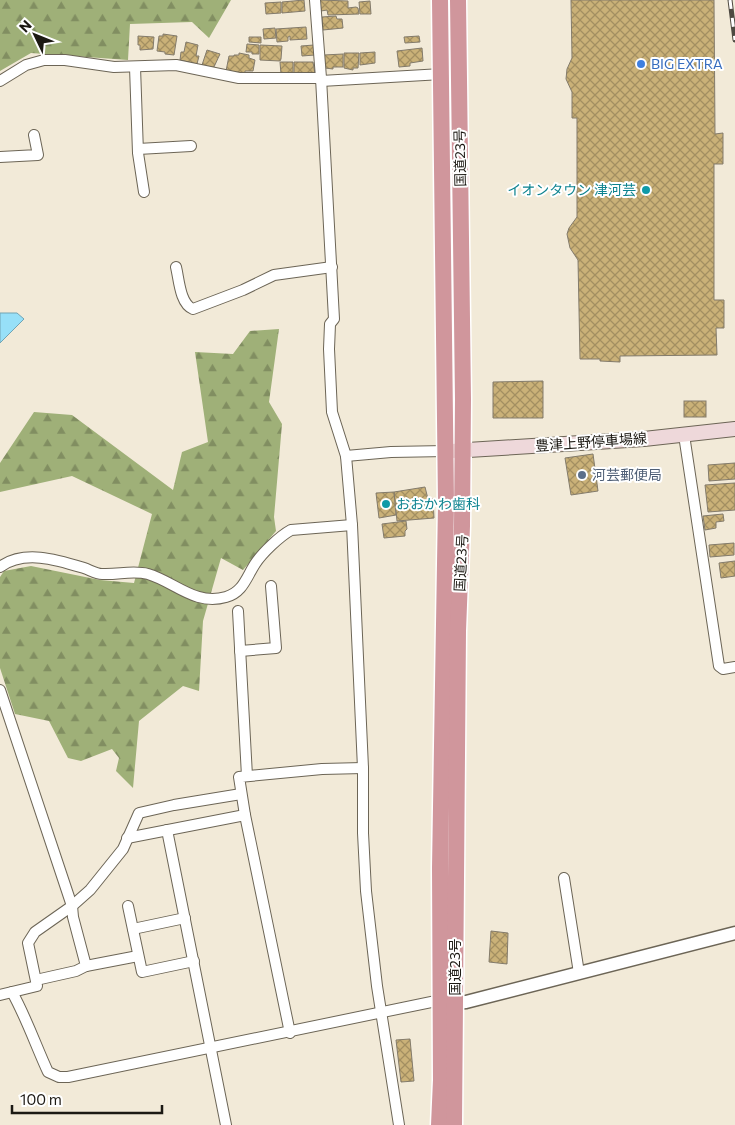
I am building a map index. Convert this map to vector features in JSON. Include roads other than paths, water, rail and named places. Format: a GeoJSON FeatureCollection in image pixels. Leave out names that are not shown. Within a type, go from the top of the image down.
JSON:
{"type":"FeatureCollection","features":[{"type":"Feature","properties":{"kind":"highway","name":"国道23号"},"geometry":{"type":"LineString","coordinates":[[440,0],[454,451],[440,868],[454,1125]]}},
{"type":"Feature","properties":{"kind":"highway","name":"国道23号"},"geometry":{"type":"LineString","coordinates":[[454,451],[462,379],[458,0]]}},
{"type":"Feature","properties":{"kind":"highway","name":"国道23号"},"geometry":{"type":"LineString","coordinates":[[439,1125],[448,1002]]}},
{"type":"Feature","properties":{"kind":"main road","name":"豊津上野停車場線"},"geometry":{"type":"LineString","coordinates":[[454,451],[644,439],[735,429]]}},
{"type":"Feature","properties":{"kind":"street"},"geometry":{"type":"LineString","coordinates":[[315,0],[332,267],[334,318],[330,324],[329,350],[332,412],[346,456],[352,525],[363,768],[363,833],[366,891],[377,986],[399,1125]]}},
{"type":"Feature","properties":{"kind":"street"},"geometry":{"type":"LineString","coordinates":[[0,81],[26,65],[44,60],[65,60],[114,67],[182,66],[239,78],[321,79],[442,74]]}},
{"type":"Feature","properties":{"kind":"street"},"geometry":{"type":"LineString","coordinates":[[135,67],[138,149],[144,192]]}},
{"type":"Feature","properties":{"kind":"street"},"geometry":{"type":"LineString","coordinates":[[0,157],[38,155],[34,135]]}},
{"type":"Feature","properties":{"kind":"street"},"geometry":{"type":"LineString","coordinates":[[138,149],[191,146]]}},
{"type":"Feature","properties":{"kind":"street"},"geometry":{"type":"LineString","coordinates":[[176,266],[184,301],[187,306],[193,309],[243,290],[274,275],[332,267]]}},
{"type":"Feature","properties":{"kind":"street"},"geometry":{"type":"LineString","coordinates":[[684,434],[719,666],[723,669],[735,667]]}},
{"type":"Feature","properties":{"kind":"street"},"geometry":{"type":"LineString","coordinates":[[346,456],[391,452],[454,451]]}},
{"type":"Feature","properties":{"kind":"street"},"geometry":{"type":"LineString","coordinates":[[0,567],[11,560],[28,557],[59,561],[100,574],[136,572],[150,575],[186,594],[206,599],[216,599],[234,594],[240,590],[256,562],[284,534],[291,530],[352,525]]}},
{"type":"Feature","properties":{"kind":"street"},"geometry":{"type":"LineString","coordinates":[[240,651],[276,648],[271,586]]}},
{"type":"Feature","properties":{"kind":"street"},"geometry":{"type":"LineString","coordinates":[[238,611],[246,776]]}},
{"type":"Feature","properties":{"kind":"street"},"geometry":{"type":"LineString","coordinates":[[0,690],[72,906],[73,917],[86,966]]}},
{"type":"Feature","properties":{"kind":"street"},"geometry":{"type":"LineString","coordinates":[[290,1033],[245,815],[239,776],[322,769],[363,768]]}},
{"type":"Feature","properties":{"kind":"street"},"geometry":{"type":"LineString","coordinates":[[0,995],[37,986],[28,943],[35,932],[72,906],[90,890],[123,849],[139,813],[241,794]]}},
{"type":"Feature","properties":{"kind":"street"},"geometry":{"type":"LineString","coordinates":[[127,838],[245,815]]}},
{"type":"Feature","properties":{"kind":"street"},"geometry":{"type":"LineString","coordinates":[[168,830],[226,1125]]}},
{"type":"Feature","properties":{"kind":"street"},"geometry":{"type":"LineString","coordinates":[[564,878],[579,973]]}},
{"type":"Feature","properties":{"kind":"street"},"geometry":{"type":"LineString","coordinates":[[128,906],[142,972],[194,961]]}},
{"type":"Feature","properties":{"kind":"street"},"geometry":{"type":"LineString","coordinates":[[132,929],[185,918]]}},
{"type":"Feature","properties":{"kind":"street"},"geometry":{"type":"LineString","coordinates":[[12,992],[23,1011],[30,1034],[48,1072],[59,1077],[68,1077],[382,1013],[448,1002],[579,973],[735,933]]}},
{"type":"Feature","properties":{"kind":"street"},"geometry":{"type":"LineString","coordinates":[[36,980],[76,971],[86,966],[138,956]]}},
{"type":"Feature","properties":{"kind":"water"},"geometry":{"type":"Polygon","coordinates":[[[0,313],[17,313],[24,319],[0,343],[0,313]]]}},
{"type":"Feature","properties":{"kind":"railway"},"geometry":{"type":"LineString","coordinates":[[730,0],[735,40]]}},
{"type":"Feature","properties":{"kind":"place","name":"BIG EXTRA"},"geometry":{"type":"Point","coordinates":[641,64]}},
{"type":"Feature","properties":{"kind":"place","name":"イオンタウン 津河芸"},"geometry":{"type":"Point","coordinates":[646,190]}},
{"type":"Feature","properties":{"kind":"place","name":"河芸郵便局"},"geometry":{"type":"Point","coordinates":[582,475]}},
{"type":"Feature","properties":{"kind":"place","name":"おおかわ歯科"},"geometry":{"type":"Point","coordinates":[386,504]}}]}
